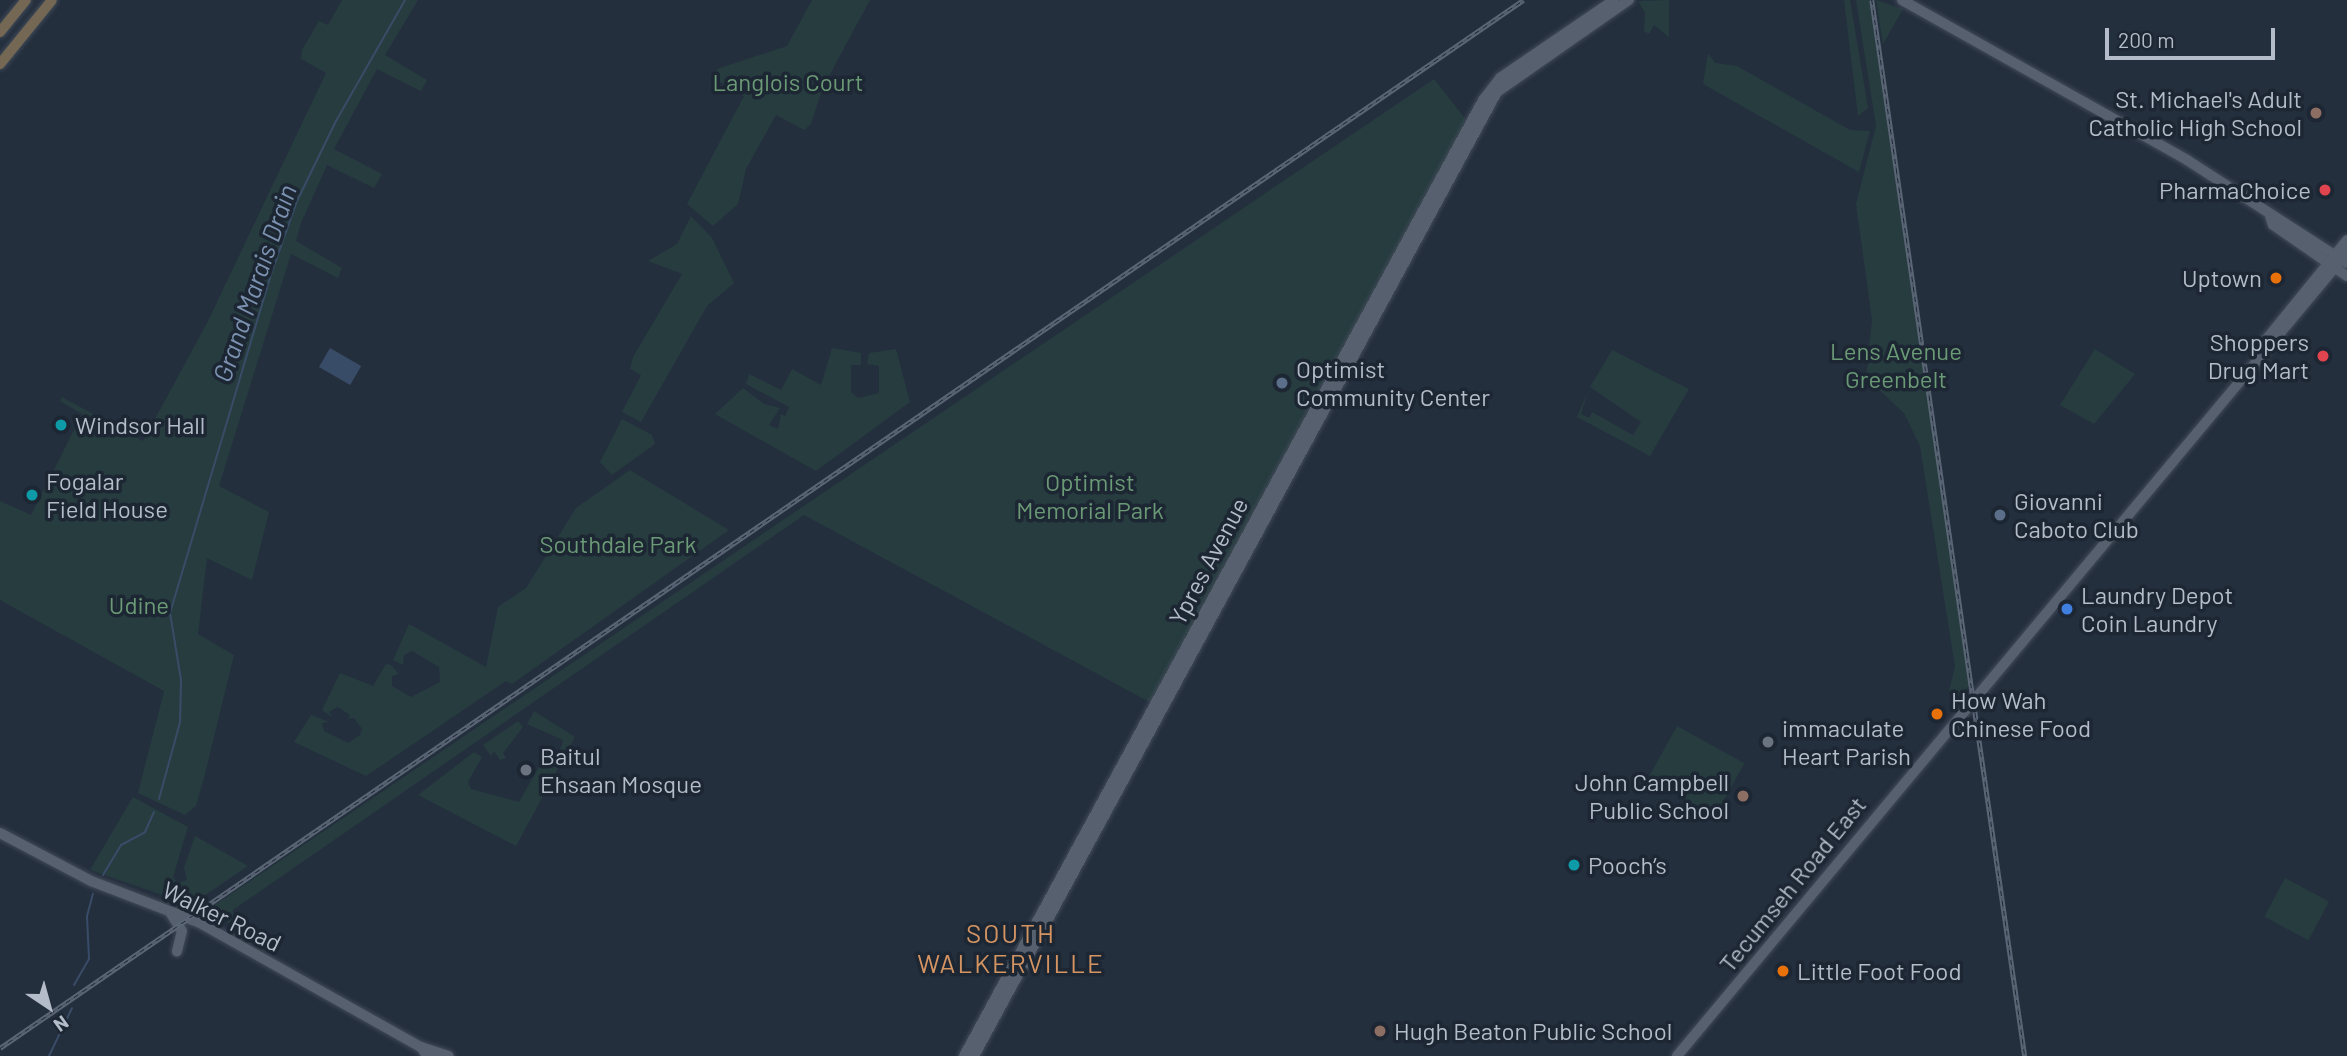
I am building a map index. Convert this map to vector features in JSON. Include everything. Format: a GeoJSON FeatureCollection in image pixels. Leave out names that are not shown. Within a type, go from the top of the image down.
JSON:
{"type":"FeatureCollection","features":[{"type":"Feature","properties":{"kind":"highway"},"geometry":{"type":"LineString","coordinates":[[0,64],[52,0]]}},
{"type":"Feature","properties":{"kind":"highway"},"geometry":{"type":"LineString","coordinates":[[0,33],[23,5]]}},
{"type":"Feature","properties":{"kind":"main road"},"geometry":{"type":"LineString","coordinates":[[1494,90],[1614,0]]}},
{"type":"Feature","properties":{"kind":"main road"},"geometry":{"type":"LineString","coordinates":[[1494,90],[1629,0]]}},
{"type":"Feature","properties":{"kind":"main road"},"geometry":{"type":"LineString","coordinates":[[1902,0],[2187,160],[2270,216],[2273,225],[2339,260],[2347,276]]}},
{"type":"Feature","properties":{"kind":"main road","name":"Ypres Avenue"},"geometry":{"type":"LineString","coordinates":[[964,1056],[1494,90]]}},
{"type":"Feature","properties":{"kind":"main road","name":"Ypres Avenue"},"geometry":{"type":"LineString","coordinates":[[974,1056],[1494,90]]}},
{"type":"Feature","properties":{"kind":"main road","name":"Tecumseh Road East"},"geometry":{"type":"LineString","coordinates":[[1677,1056],[2339,260],[2347,240]]}},
{"type":"Feature","properties":{"kind":"main road","name":"Walker Road"},"geometry":{"type":"LineString","coordinates":[[0,833],[91,881],[167,909],[424,1052],[449,1056]]}},
{"type":"Feature","properties":{"kind":"main road"},"geometry":{"type":"LineString","coordinates":[[167,909],[182,931],[177,951]]}},
{"type":"Feature","properties":{"kind":"green space","name":"Udine"},"geometry":{"type":"Polygon","coordinates":[[[342,0],[418,0],[385,55],[427,80],[421,91],[377,69],[334,149],[382,174],[374,188],[327,165],[301,223],[296,241],[342,268],[338,278],[291,254],[219,486],[269,512],[252,580],[207,558],[198,634],[234,655],[196,806],[185,815],[138,793],[164,691],[0,600],[0,501],[31,515],[82,414],[60,401],[62,397],[143,441],[208,321],[326,73],[301,59],[302,50],[319,21],[328,25],[342,0]]]}},
{"type":"Feature","properties":{"kind":"green space","name":"Langlois Court"},"geometry":{"type":"Polygon","coordinates":[[[812,0],[870,0],[823,87],[811,124],[804,130],[776,115],[746,169],[738,204],[713,226],[687,204],[744,96],[715,79],[717,69],[787,46],[812,0]]]}},
{"type":"Feature","properties":{"kind":"green space"},"geometry":{"type":"Polygon","coordinates":[[[1669,0],[1669,37],[1654,25],[1649,34],[1644,31],[1645,13],[1638,1],[1669,0]]]}},
{"type":"Feature","properties":{"kind":"green space"},"geometry":{"type":"Polygon","coordinates":[[[1844,0],[1850,0],[1868,108],[1858,116],[1844,0]]]}},
{"type":"Feature","properties":{"kind":"green space","name":"Lens Avenue Greenbelt"},"geometry":{"type":"Polygon","coordinates":[[[1856,0],[1869,0],[1970,685],[1957,699],[1949,691],[1955,667],[1920,446],[1904,413],[1866,378],[1872,320],[1856,204],[1876,126],[1856,0]]]}},
{"type":"Feature","properties":{"kind":"green space"},"geometry":{"type":"Polygon","coordinates":[[[1876,0],[1903,9],[1883,44],[1876,0]]]}},
{"type":"Feature","properties":{"kind":"green space"},"geometry":{"type":"Polygon","coordinates":[[[1708,53],[1715,63],[1737,66],[1850,130],[1870,131],[1859,172],[1703,84],[1708,53]]]}},
{"type":"Feature","properties":{"kind":"green space","name":"Optimist Memorial Park"},"geometry":{"type":"Polygon","coordinates":[[[1434,79],[1468,122],[1151,703],[804,515],[233,910],[234,925],[206,911],[1434,79]]]}},
{"type":"Feature","properties":{"kind":"green space"},"geometry":{"type":"Polygon","coordinates":[[[691,216],[712,238],[734,283],[707,306],[641,422],[622,412],[641,375],[630,369],[633,357],[682,274],[648,261],[677,244],[691,216]]]}},
{"type":"Feature","properties":{"kind":"green space"},"geometry":{"type":"Polygon","coordinates":[[[832,348],[861,353],[861,365],[851,365],[851,392],[858,398],[879,393],[879,366],[867,364],[869,353],[896,349],[910,402],[816,471],[715,414],[743,388],[764,404],[780,408],[769,425],[778,429],[781,414],[785,416],[789,407],[746,384],[749,374],[781,390],[792,369],[821,385],[832,348]]]}},
{"type":"Feature","properties":{"kind":"green space"},"geometry":{"type":"Polygon","coordinates":[[[2095,349],[2135,374],[2094,424],[2060,405],[2095,349]]]}},
{"type":"Feature","properties":{"kind":"green space"},"geometry":{"type":"Polygon","coordinates":[[[1612,350],[1689,389],[1650,456],[1577,417],[1588,391],[1581,414],[1589,418],[1592,412],[1633,435],[1641,422],[1590,387],[1612,350]]]}},
{"type":"Feature","properties":{"kind":"green space"},"geometry":{"type":"Polygon","coordinates":[[[622,419],[652,435],[655,444],[612,475],[600,462],[622,419]]]}},
{"type":"Feature","properties":{"kind":"green space","name":"Southdale Park"},"geometry":{"type":"Polygon","coordinates":[[[630,470],[729,530],[512,684],[506,681],[366,776],[294,742],[311,715],[329,722],[322,723],[324,731],[348,743],[360,735],[362,729],[354,718],[348,719],[350,715],[338,707],[329,712],[332,717],[322,710],[340,673],[373,686],[386,664],[391,665],[399,674],[392,676],[392,686],[411,697],[440,682],[439,667],[412,651],[404,655],[403,665],[393,660],[409,624],[486,667],[498,607],[526,588],[576,508],[630,470]]]}},
{"type":"Feature","properties":{"kind":"green space"},"geometry":{"type":"Polygon","coordinates":[[[534,711],[575,737],[516,846],[418,795],[474,752],[482,757],[468,782],[471,789],[519,802],[549,749],[557,754],[563,740],[527,724],[534,711]]]}},
{"type":"Feature","properties":{"kind":"green space"},"geometry":{"type":"Polygon","coordinates":[[[518,721],[523,727],[503,753],[506,758],[500,760],[494,751],[491,756],[483,745],[518,721]]]}},
{"type":"Feature","properties":{"kind":"green space"},"geometry":{"type":"Polygon","coordinates":[[[1677,726],[1744,763],[1715,816],[1648,778],[1677,726]]]}},
{"type":"Feature","properties":{"kind":"green space"},"geometry":{"type":"Polygon","coordinates":[[[133,797],[188,827],[173,877],[178,883],[187,880],[184,868],[195,836],[248,866],[195,902],[185,903],[90,870],[133,797]]]}},
{"type":"Feature","properties":{"kind":"green space"},"geometry":{"type":"Polygon","coordinates":[[[2285,878],[2329,901],[2308,940],[2264,917],[2285,878]]]}},
{"type":"Feature","properties":{"kind":"water"},"geometry":{"type":"Polygon","coordinates":[[[330,348],[361,366],[350,385],[319,367],[330,348]]]}},
{"type":"Feature","properties":{"kind":"waterway","name":"Grand Marais Drain"},"geometry":{"type":"LineString","coordinates":[[159,799],[180,722],[181,680],[170,613],[271,274],[297,201],[336,121],[405,0]]}},
{"type":"Feature","properties":{"kind":"waterway","name":"Grand Marais Drain"},"geometry":{"type":"LineString","coordinates":[[103,875],[121,845],[145,832],[154,812]]}},
{"type":"Feature","properties":{"kind":"waterway","name":"Grand Marais Drain"},"geometry":{"type":"LineString","coordinates":[[74,985],[89,959],[87,916],[93,894]]}},
{"type":"Feature","properties":{"kind":"waterway","name":"Grand Marais Drain"},"geometry":{"type":"LineString","coordinates":[[49,1056],[72,1008]]}},
{"type":"Feature","properties":{"kind":"railway"},"geometry":{"type":"LineString","coordinates":[[0,1048],[1523,0]]}},
{"type":"Feature","properties":{"kind":"railway"},"geometry":{"type":"LineString","coordinates":[[1872,0],[2025,1056]]}},
{"type":"Feature","properties":{"kind":"place","name":"St. Michael's Adult Catholic High School"},"geometry":{"type":"Point","coordinates":[2316,113]}},
{"type":"Feature","properties":{"kind":"place","name":"PharmaChoice"},"geometry":{"type":"Point","coordinates":[2325,190]}},
{"type":"Feature","properties":{"kind":"place","name":"Uptown"},"geometry":{"type":"Point","coordinates":[2276,278]}},
{"type":"Feature","properties":{"kind":"place","name":"Shoppers Drug Mart"},"geometry":{"type":"Point","coordinates":[2323,356]}},
{"type":"Feature","properties":{"kind":"place","name":"Optimist Community Center"},"geometry":{"type":"Point","coordinates":[1282,383]}},
{"type":"Feature","properties":{"kind":"place","name":"Windsor Hall"},"geometry":{"type":"Point","coordinates":[61,425]}},
{"type":"Feature","properties":{"kind":"place","name":"Fogalar Field House"},"geometry":{"type":"Point","coordinates":[32,495]}},
{"type":"Feature","properties":{"kind":"place","name":"Giovanni Caboto Club"},"geometry":{"type":"Point","coordinates":[2000,515]}},
{"type":"Feature","properties":{"kind":"place","name":"Laundry Depot Coin Laundry"},"geometry":{"type":"Point","coordinates":[2067,609]}},
{"type":"Feature","properties":{"kind":"place","name":"How Wah Chinese Food"},"geometry":{"type":"Point","coordinates":[1937,714]}},
{"type":"Feature","properties":{"kind":"place","name":"immaculate Heart Parish"},"geometry":{"type":"Point","coordinates":[1768,742]}},
{"type":"Feature","properties":{"kind":"place","name":"Baitul Ehsaan Mosque"},"geometry":{"type":"Point","coordinates":[526,770]}},
{"type":"Feature","properties":{"kind":"place","name":"John Campbell Public School"},"geometry":{"type":"Point","coordinates":[1743,796]}},
{"type":"Feature","properties":{"kind":"place","name":"Pooch’s"},"geometry":{"type":"Point","coordinates":[1574,865]}},
{"type":"Feature","properties":{"kind":"place","name":"Little Foot Food"},"geometry":{"type":"Point","coordinates":[1783,971]}},
{"type":"Feature","properties":{"kind":"place","name":"Hugh Beaton Public School"},"geometry":{"type":"Point","coordinates":[1380,1031]}},
{"type":"Feature","properties":{"kind":"district","name":"SOUTH WALKERVILLE"},"geometry":{"type":"Point","coordinates":[1011,948]}}]}
